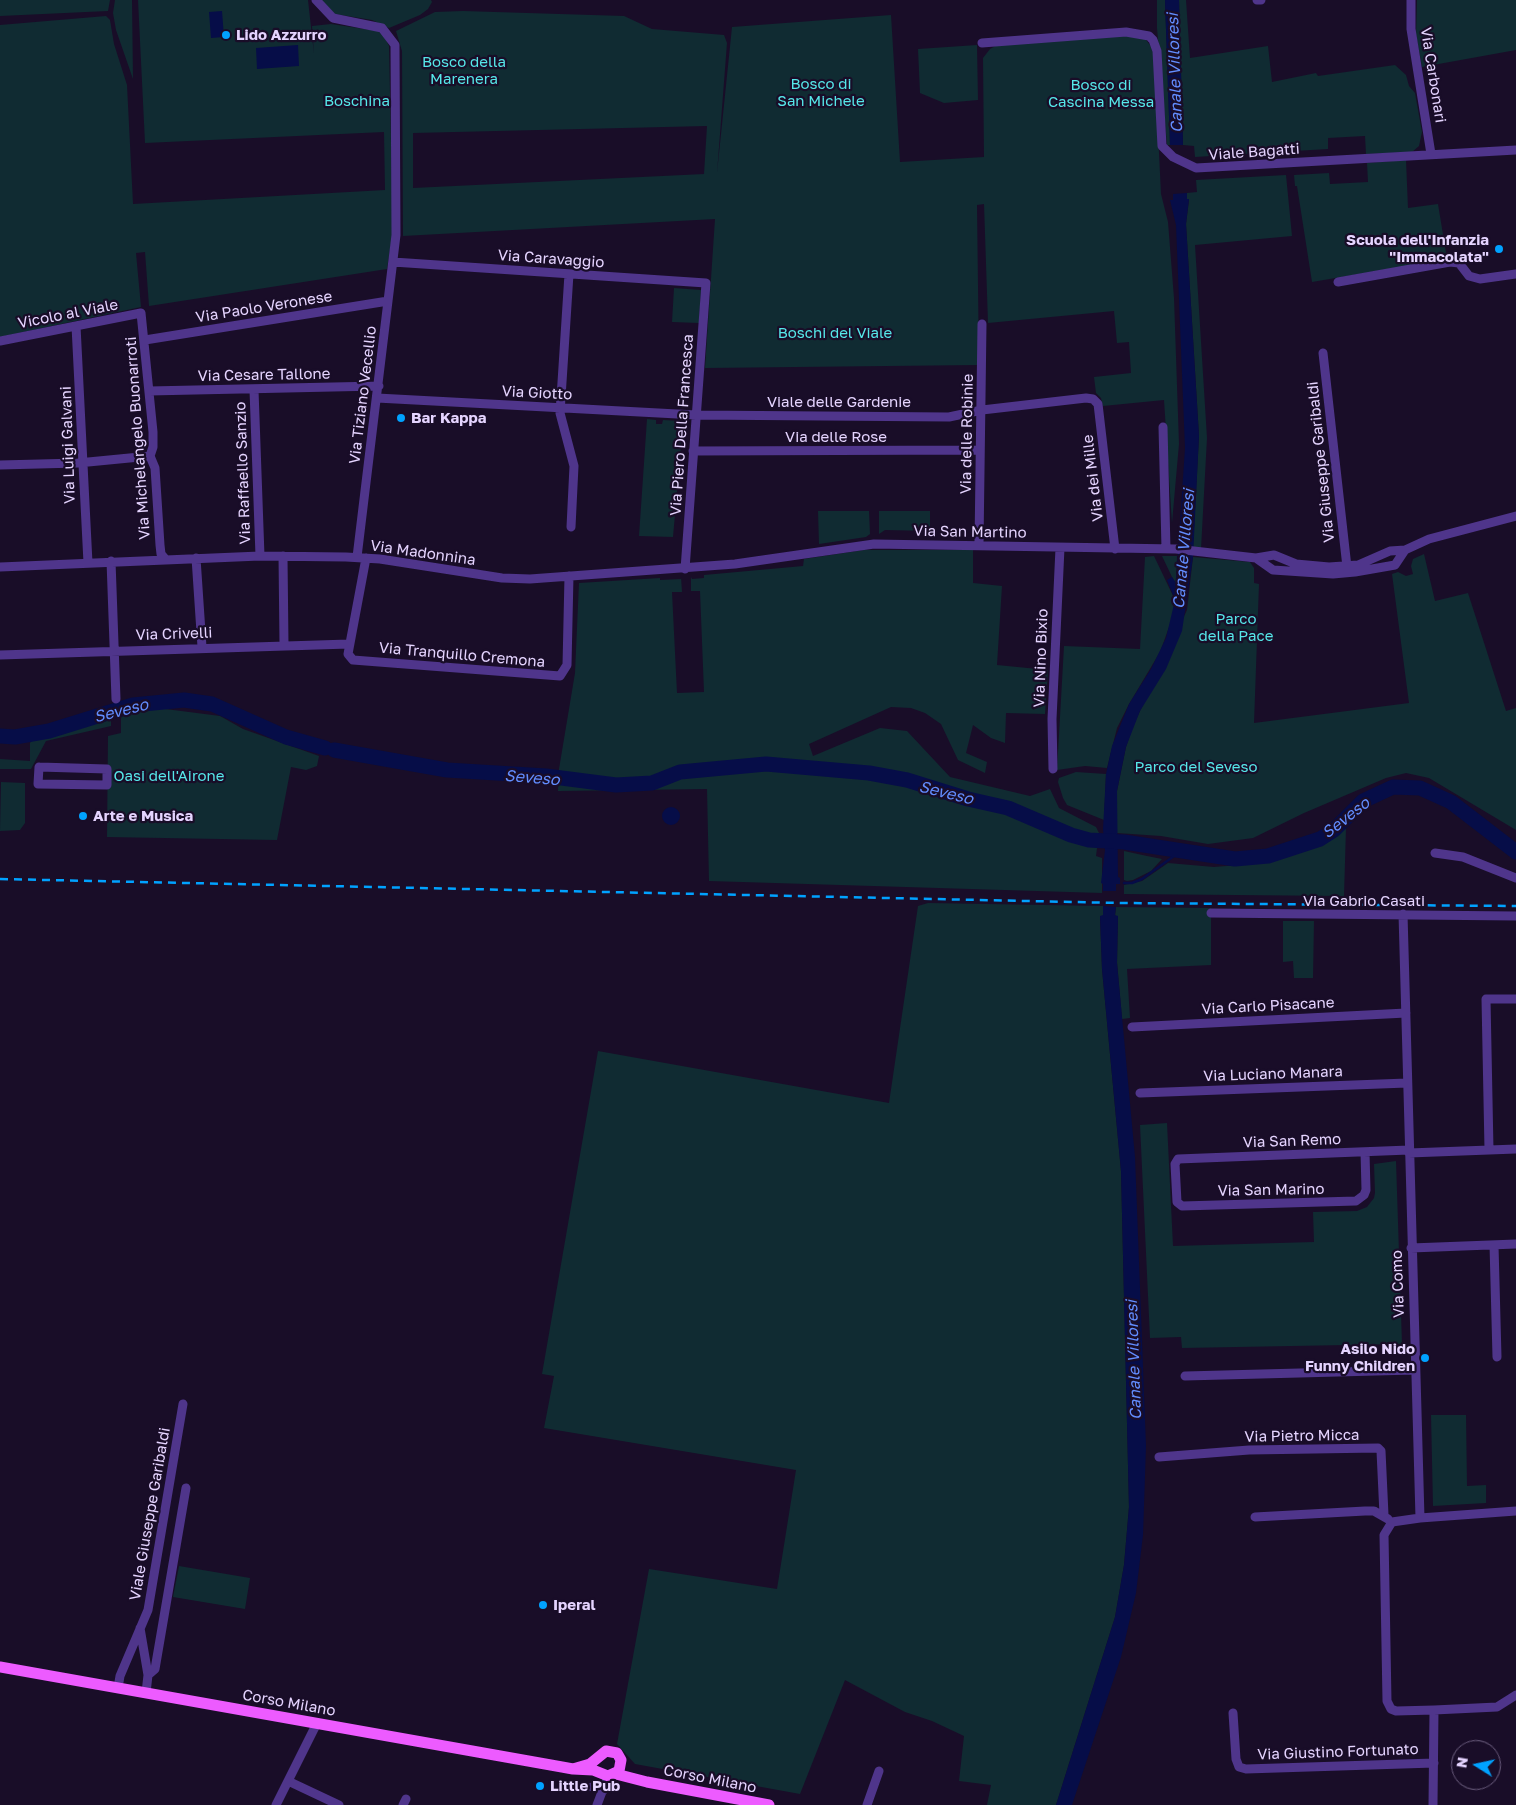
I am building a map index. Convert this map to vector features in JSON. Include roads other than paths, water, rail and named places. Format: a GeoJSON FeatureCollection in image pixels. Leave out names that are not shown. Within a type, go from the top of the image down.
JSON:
{"type":"FeatureCollection","features":[{"type":"Feature","properties":{"kind":"main road","name":"Corso Milano"},"geometry":{"type":"LineString","coordinates":[[0,1667],[573,1769],[612,1772],[647,1782],[769,1805]]}},
{"type":"Feature","properties":{"kind":"main road"},"geometry":{"type":"LineString","coordinates":[[573,1769],[586,1767],[598,1758],[602,1752],[610,1751],[617,1754],[612,1772],[597,1766],[598,1758]]}},
{"type":"Feature","properties":{"kind":"street","name":"Via Tiziano Vecellio"},"geometry":{"type":"LineString","coordinates":[[316,0],[333,18],[379,27],[385,30],[392,40],[396,71],[396,235],[378,386],[362,558],[349,644],[349,657]]}},
{"type":"Feature","properties":{"kind":"street","name":"Via Carbonari"},"geometry":{"type":"LineString","coordinates":[[1410,0],[1411,29],[1431,154]]}},
{"type":"Feature","properties":{"kind":"street","name":"Viale Bagatti"},"geometry":{"type":"LineString","coordinates":[[982,43],[1126,32],[1149,36],[1153,40],[1157,51],[1162,146],[1172,157],[1196,168],[1516,150]]}},
{"type":"Feature","properties":{"kind":"street","name":"Via Caravaggio"},"geometry":{"type":"LineString","coordinates":[[393,262],[706,283]]}},
{"type":"Feature","properties":{"kind":"street"},"geometry":{"type":"LineString","coordinates":[[1338,282],[1450,262],[1459,263],[1469,276],[1480,279],[1516,274]]}},
{"type":"Feature","properties":{"kind":"street"},"geometry":{"type":"LineString","coordinates":[[569,274],[560,408],[561,419],[574,466],[571,527]]}},
{"type":"Feature","properties":{"kind":"street","name":"Via Piero Della Francesca"},"geometry":{"type":"LineString","coordinates":[[685,569],[706,283]]}},
{"type":"Feature","properties":{"kind":"street","name":"Via Paolo Veronese"},"geometry":{"type":"LineString","coordinates":[[144,340],[388,301]]}},
{"type":"Feature","properties":{"kind":"street","name":"Via Michelangelo Buonarroti"},"geometry":{"type":"LineString","coordinates":[[141,313],[153,447],[150,456],[155,468],[161,557]]}},
{"type":"Feature","properties":{"kind":"street","name":"Vicolo al Viale"},"geometry":{"type":"LineString","coordinates":[[0,341],[141,313]]}},
{"type":"Feature","properties":{"kind":"street","name":"Via delle Robinie"},"geometry":{"type":"LineString","coordinates":[[980,544],[982,324]]}},
{"type":"Feature","properties":{"kind":"street","name":"Via Luigi Galvani"},"geometry":{"type":"LineString","coordinates":[[76,326],[88,563]]}},
{"type":"Feature","properties":{"kind":"street","name":"Via Giuseppe Garibaldi"},"geometry":{"type":"LineString","coordinates":[[1323,353],[1347,567]]}},
{"type":"Feature","properties":{"kind":"street","name":"Via Cesare Tallone"},"geometry":{"type":"LineString","coordinates":[[149,391],[378,386]]}},
{"type":"Feature","properties":{"kind":"street","name":"Via Raffaello Sanzio"},"geometry":{"type":"LineString","coordinates":[[254,390],[260,556]]}},
{"type":"Feature","properties":{"kind":"street","name":"Via Giotto"},"geometry":{"type":"LineString","coordinates":[[377,398],[696,415]]}},
{"type":"Feature","properties":{"kind":"street","name":"Viale delle Gardenie"},"geometry":{"type":"LineString","coordinates":[[696,415],[949,417],[982,410],[1086,398],[1093,399],[1098,404]]}},
{"type":"Feature","properties":{"kind":"street","name":"Via dei Mille"},"geometry":{"type":"LineString","coordinates":[[1098,404],[1115,549]]}},
{"type":"Feature","properties":{"kind":"street"},"geometry":{"type":"LineString","coordinates":[[1163,427],[1166,549]]}},
{"type":"Feature","properties":{"kind":"street","name":"Via delle Rose"},"geometry":{"type":"LineString","coordinates":[[693,450],[980,450]]}},
{"type":"Feature","properties":{"kind":"street"},"geometry":{"type":"LineString","coordinates":[[0,465],[82,462],[150,456]]}},
{"type":"Feature","properties":{"kind":"street","name":"Via San Martino"},"geometry":{"type":"LineString","coordinates":[[685,569],[778,559],[858,545],[980,544],[1060,548],[1176,549],[1256,558],[1274,555],[1305,566],[1347,567],[1367,562],[1390,551],[1405,550],[1429,539],[1461,529],[1516,516]]}},
{"type":"Feature","properties":{"kind":"street","name":"Via Nino Bixio"},"geometry":{"type":"LineString","coordinates":[[1053,769],[1052,719],[1060,548]]}},
{"type":"Feature","properties":{"kind":"street","name":"Via San Martino"},"geometry":{"type":"LineString","coordinates":[[1256,558],[1273,570],[1343,574],[1394,565],[1405,550]]}},
{"type":"Feature","properties":{"kind":"street"},"geometry":{"type":"LineString","coordinates":[[283,556],[284,645]]}},
{"type":"Feature","properties":{"kind":"street","name":"Via Madonnina"},"geometry":{"type":"LineString","coordinates":[[0,567],[161,557],[283,556],[362,558],[502,578],[685,569]]}},
{"type":"Feature","properties":{"kind":"street"},"geometry":{"type":"LineString","coordinates":[[196,558],[202,647]]}},
{"type":"Feature","properties":{"kind":"street"},"geometry":{"type":"LineString","coordinates":[[111,561],[116,699]]}},
{"type":"Feature","properties":{"kind":"street","name":"Via Tranquillo Cremona"},"geometry":{"type":"LineString","coordinates":[[349,657],[353,660],[556,677],[564,673],[567,665],[569,576]]}},
{"type":"Feature","properties":{"kind":"street","name":"Via Crivelli"},"geometry":{"type":"LineString","coordinates":[[0,655],[202,647],[349,644]]}},
{"type":"Feature","properties":{"kind":"street"},"geometry":{"type":"LineString","coordinates":[[39,767],[108,769],[107,785],[38,784],[39,767]]}},
{"type":"Feature","properties":{"kind":"street"},"geometry":{"type":"LineString","coordinates":[[1435,853],[1464,857],[1516,878]]}},
{"type":"Feature","properties":{"kind":"street","name":"Via Gabrio Casati"},"geometry":{"type":"LineString","coordinates":[[1211,914],[1516,916]]}},
{"type":"Feature","properties":{"kind":"street","name":"Via Como"},"geometry":{"type":"LineString","coordinates":[[1403,914],[1414,1370],[1420,1518]]}},
{"type":"Feature","properties":{"kind":"street"},"geometry":{"type":"LineString","coordinates":[[1490,1150],[1486,999],[1516,999]]}},
{"type":"Feature","properties":{"kind":"street","name":"Via Carlo Pisacane"},"geometry":{"type":"LineString","coordinates":[[1132,1027],[1406,1013]]}},
{"type":"Feature","properties":{"kind":"street","name":"Via Luciano Manara"},"geometry":{"type":"LineString","coordinates":[[1140,1093],[1407,1083]]}},
{"type":"Feature","properties":{"kind":"street","name":"Via San Remo"},"geometry":{"type":"LineString","coordinates":[[1176,1160],[1365,1152],[1516,1149]]}},
{"type":"Feature","properties":{"kind":"street","name":"Via San Marino"},"geometry":{"type":"LineString","coordinates":[[1176,1160],[1177,1202],[1182,1206],[1350,1202],[1361,1199],[1364,1195],[1365,1152]]}},
{"type":"Feature","properties":{"kind":"street"},"geometry":{"type":"LineString","coordinates":[[1411,1248],[1516,1244]]}},
{"type":"Feature","properties":{"kind":"street"},"geometry":{"type":"LineString","coordinates":[[1494,1245],[1497,1357]]}},
{"type":"Feature","properties":{"kind":"street"},"geometry":{"type":"LineString","coordinates":[[1185,1376],[1414,1370]]}},
{"type":"Feature","properties":{"kind":"street","name":"Viale Giuseppe Garibaldi"},"geometry":{"type":"LineString","coordinates":[[118,1688],[120,1676],[148,1610],[183,1404]]}},
{"type":"Feature","properties":{"kind":"street","name":"Via Pietro Micca"},"geometry":{"type":"LineString","coordinates":[[1159,1457],[1249,1450],[1378,1448],[1381,1451],[1384,1515]]}},
{"type":"Feature","properties":{"kind":"street","name":"Viale Giuseppe Garibaldi"},"geometry":{"type":"LineString","coordinates":[[148,1675],[155,1669],[186,1488]]}},
{"type":"Feature","properties":{"kind":"street"},"geometry":{"type":"LineString","coordinates":[[1255,1517],[1365,1510],[1384,1515],[1392,1522],[1420,1518],[1516,1511]]}},
{"type":"Feature","properties":{"kind":"street"},"geometry":{"type":"LineString","coordinates":[[1392,1522],[1384,1535],[1387,1701],[1391,1709],[1396,1711],[1434,1710],[1500,1706],[1516,1695]]}},
{"type":"Feature","properties":{"kind":"street","name":"Viale Giuseppe Garibaldi"},"geometry":{"type":"LineString","coordinates":[[140,1627],[148,1675],[146,1693]]}},
{"type":"Feature","properties":{"kind":"street"},"geometry":{"type":"LineString","coordinates":[[1433,1805],[1434,1710]]}},
{"type":"Feature","properties":{"kind":"street","name":"Via Giustino Fortunato"},"geometry":{"type":"LineString","coordinates":[[1233,1713],[1236,1759],[1239,1767],[1246,1769],[1434,1763]]}},
{"type":"Feature","properties":{"kind":"street"},"geometry":{"type":"LineString","coordinates":[[276,1805],[317,1723]]}},
{"type":"Feature","properties":{"kind":"street"},"geometry":{"type":"LineString","coordinates":[[867,1805],[879,1771]]}},
{"type":"Feature","properties":{"kind":"street"},"geometry":{"type":"LineString","coordinates":[[597,1805],[612,1772]]}},
{"type":"Feature","properties":{"kind":"street"},"geometry":{"type":"LineString","coordinates":[[288,1781],[339,1805]]}},
{"type":"Feature","properties":{"kind":"street"},"geometry":{"type":"LineString","coordinates":[[592,1787],[604,1790]]}},
{"type":"Feature","properties":{"kind":"water"},"geometry":{"type":"Polygon","coordinates":[[[1165,0],[1179,0],[1183,145],[1170,145],[1165,0]]]}},
{"type":"Feature","properties":{"kind":"water"},"geometry":{"type":"Polygon","coordinates":[[[222,11],[224,37],[211,38],[209,12],[222,11]]]}},
{"type":"Feature","properties":{"kind":"water"},"geometry":{"type":"Polygon","coordinates":[[[298,45],[299,66],[257,69],[256,48],[298,45]]]}},
{"type":"Feature","properties":{"kind":"water"},"geometry":{"type":"Polygon","coordinates":[[[1187,193],[1187,199],[1189,199],[1186,224],[1199,436],[1193,557],[1182,631],[1166,669],[1140,711],[1126,747],[1117,791],[1118,877],[1120,878],[1120,884],[1116,884],[1116,891],[1103,891],[1103,884],[1101,883],[1105,850],[1103,829],[1106,774],[1112,746],[1129,704],[1151,669],[1166,638],[1175,600],[1167,580],[1172,577],[1176,583],[1185,448],[1176,225],[1170,200],[1173,200],[1173,194],[1187,193]]]}},
{"type":"Feature","properties":{"kind":"water"},"geometry":{"type":"Polygon","coordinates":[[[671,807],[677,810],[680,816],[677,822],[671,825],[665,822],[662,816],[665,810],[671,807]]]}},
{"type":"Feature","properties":{"kind":"water","name":"Canale Villoresi"},"geometry":{"type":"Polygon","coordinates":[[[1103,906],[1116,907],[1115,915],[1118,916],[1117,963],[1135,1157],[1146,1446],[1143,1535],[1136,1593],[1121,1657],[1072,1805],[1056,1805],[1115,1617],[1124,1565],[1129,1507],[1121,1171],[1102,969],[1100,916],[1103,915],[1103,906]]]}},
{"type":"Feature","properties":{"kind":"waterway","name":"Seveso"},"geometry":{"type":"LineString","coordinates":[[0,736],[15,737],[49,731],[133,705],[184,700],[212,704],[286,737],[325,748]]}},
{"type":"Feature","properties":{"kind":"waterway","name":"Seveso"},"geometry":{"type":"LineString","coordinates":[[334,750],[447,770],[546,776],[616,785],[652,783],[680,772],[766,764],[869,773],[907,780],[968,799],[1008,808],[1071,835],[1089,840],[1124,842],[1235,859],[1268,856],[1320,839],[1334,830],[1363,801],[1393,787],[1420,788],[1451,802],[1516,852]]}},
{"type":"Feature","properties":{"kind":"waterway"},"geometry":{"type":"LineString","coordinates":[[1124,883],[1132,883],[1142,879],[1181,851]]}},
{"type":"Feature","properties":{"kind":"railway"},"geometry":{"type":"LineString","coordinates":[[0,879],[1120,903],[1516,906]]}},
{"type":"Feature","properties":{"kind":"place","name":"Lido Azzurro"},"geometry":{"type":"Point","coordinates":[226,35]}},
{"type":"Feature","properties":{"kind":"place","name":"Scuola dell'Infanzia \"Immacolata\""},"geometry":{"type":"Point","coordinates":[1499,249]}},
{"type":"Feature","properties":{"kind":"place","name":"Bar Kappa"},"geometry":{"type":"Point","coordinates":[401,418]}},
{"type":"Feature","properties":{"kind":"place","name":"Arte e Musica"},"geometry":{"type":"Point","coordinates":[83,816]}},
{"type":"Feature","properties":{"kind":"place","name":"Asilo Nido Funny Children"},"geometry":{"type":"Point","coordinates":[1425,1358]}},
{"type":"Feature","properties":{"kind":"place","name":"Iperal"},"geometry":{"type":"Point","coordinates":[543,1605]}},
{"type":"Feature","properties":{"kind":"place","name":"Little Pub"},"geometry":{"type":"Point","coordinates":[540,1786]}},
{"type":"Feature","properties":{"kind":"park label","name":"Bosco della Marenera"},"geometry":{"type":"Point","coordinates":[464,70]}},
{"type":"Feature","properties":{"kind":"park label","name":"Bosco di San Michele"},"geometry":{"type":"Point","coordinates":[821,92]}},
{"type":"Feature","properties":{"kind":"park label","name":"Bosco di Cascina Messa"},"geometry":{"type":"Point","coordinates":[1101,94]}},
{"type":"Feature","properties":{"kind":"park label","name":"Boschina"},"geometry":{"type":"Point","coordinates":[357,101]}},
{"type":"Feature","properties":{"kind":"park label","name":"Boschi del Viale"},"geometry":{"type":"Point","coordinates":[835,333]}},
{"type":"Feature","properties":{"kind":"park label","name":"Parco della Pace"},"geometry":{"type":"Point","coordinates":[1236,628]}},
{"type":"Feature","properties":{"kind":"park label","name":"Parco del Seveso"},"geometry":{"type":"Point","coordinates":[1196,767]}},
{"type":"Feature","properties":{"kind":"park label","name":"Oasi dell'Airone"},"geometry":{"type":"Point","coordinates":[169,776]}}]}
